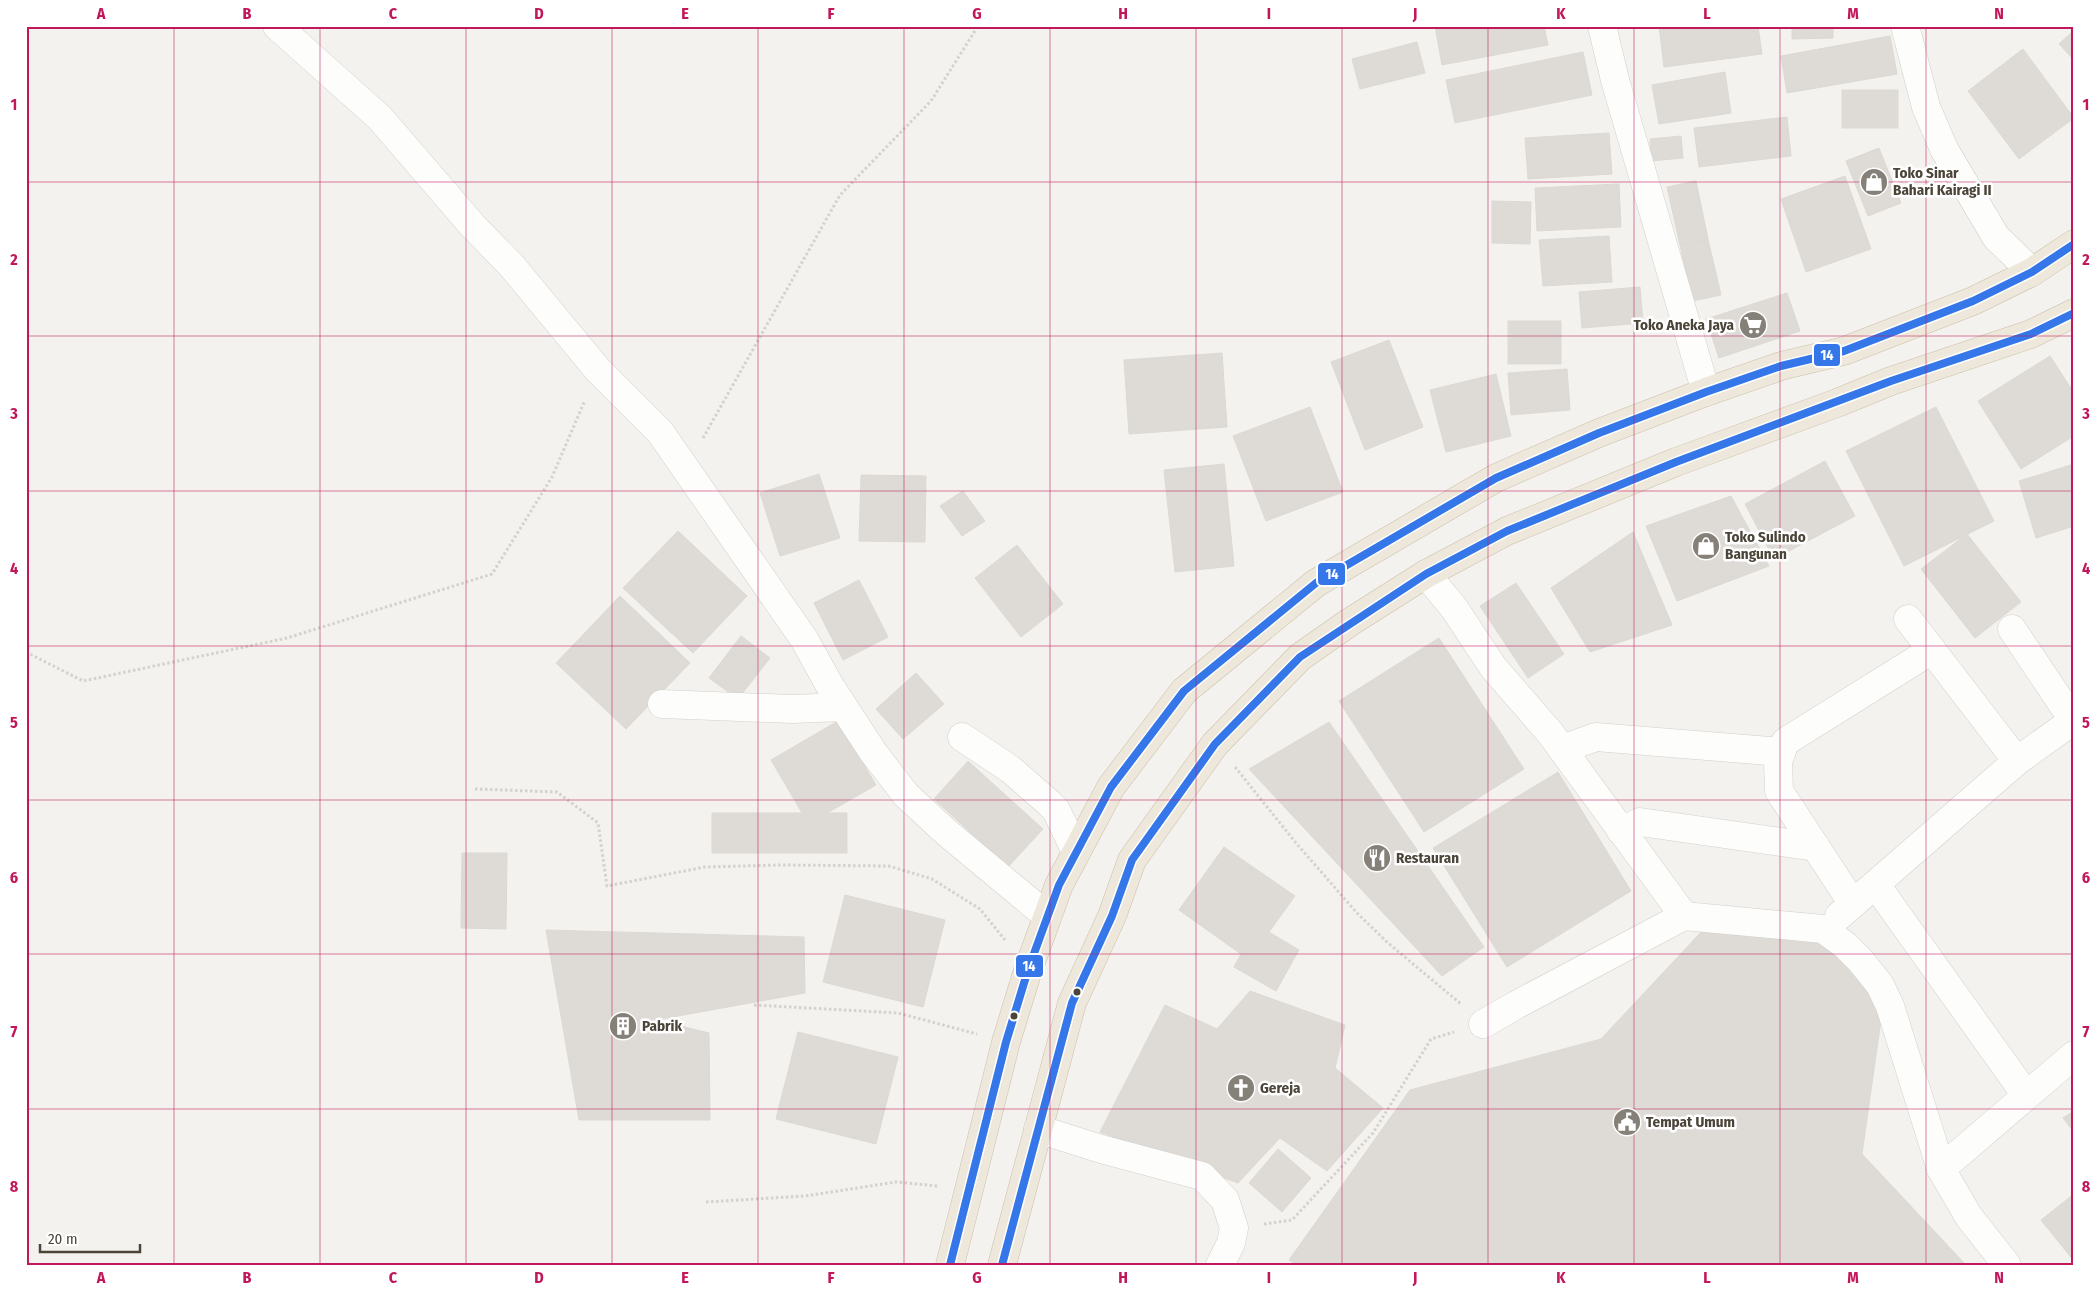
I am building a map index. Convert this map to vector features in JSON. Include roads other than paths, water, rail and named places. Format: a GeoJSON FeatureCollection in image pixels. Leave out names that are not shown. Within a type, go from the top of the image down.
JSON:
{"type":"FeatureCollection","features":[{"type":"Feature","properties":{"kind":"highway"},"geometry":{"type":"LineString","coordinates":[[950,1265],[1006,1042],[1028,970],[1059,885],[1111,787],[1184,691],[1316,583],[1496,478],[1599,434],[1706,392],[1781,366],[1844,351],[1973,300],[2032,272],[2074,244]]}},
{"type":"Feature","properties":{"kind":"highway"},"geometry":{"type":"LineString","coordinates":[[1002,1265],[1072,1003],[1112,916],[1132,860],[1215,744],[1300,656],[1426,574],[1507,531],[1891,381],[2031,334],[2074,313]]}},
{"type":"Feature","properties":{"kind":"street"},"geometry":{"type":"LineString","coordinates":[[1602,26],[1615,80],[1706,392]]}},
{"type":"Feature","properties":{"kind":"street"},"geometry":{"type":"LineString","coordinates":[[1905,26],[1926,107],[1944,149],[1996,237],[2032,272]]}},
{"type":"Feature","properties":{"kind":"street"},"geometry":{"type":"LineString","coordinates":[[283,28],[380,118],[472,225],[511,266],[598,370],[660,432],[804,639],[872,752],[906,795],[946,832],[1047,916]]}},
{"type":"Feature","properties":{"kind":"street"},"geometry":{"type":"LineString","coordinates":[[1426,574],[1454,608],[1493,667],[1562,750],[1684,916]]}},
{"type":"Feature","properties":{"kind":"street"},"geometry":{"type":"LineString","coordinates":[[1908,619],[2017,761]]}},
{"type":"Feature","properties":{"kind":"street"},"geometry":{"type":"LineString","coordinates":[[1823,929],[2017,761],[2074,720],[2012,629]]}},
{"type":"Feature","properties":{"kind":"street"},"geometry":{"type":"LineString","coordinates":[[1853,904],[1779,791],[1778,762],[1784,742],[1932,650]]}},
{"type":"Feature","properties":{"kind":"street"},"geometry":{"type":"LineString","coordinates":[[662,704],[792,709],[844,707]]}},
{"type":"Feature","properties":{"kind":"street"},"geometry":{"type":"LineString","coordinates":[[962,737],[1010,769],[1050,803],[1056,810],[1076,852]]}},
{"type":"Feature","properties":{"kind":"street"},"geometry":{"type":"LineString","coordinates":[[1562,750],[1596,737],[1781,752]]}},
{"type":"Feature","properties":{"kind":"street"},"geometry":{"type":"LineString","coordinates":[[1621,831],[1640,822],[1816,847]]}},
{"type":"Feature","properties":{"kind":"street"},"geometry":{"type":"LineString","coordinates":[[1876,885],[2026,1096]]}},
{"type":"Feature","properties":{"kind":"street"},"geometry":{"type":"LineString","coordinates":[[1483,1024],[1684,916],[1823,929],[1845,945],[1880,985],[1890,1006],[1941,1169],[1969,1217],[2006,1265]]}},
{"type":"Feature","properties":{"kind":"street"},"geometry":{"type":"LineString","coordinates":[[1941,1169],[2074,1055]]}},
{"type":"Feature","properties":{"kind":"street"},"geometry":{"type":"LineString","coordinates":[[1038,1129],[1101,1149],[1202,1176],[1225,1200],[1234,1228],[1231,1243],[1220,1265]]}},
{"type":"Feature","properties":{"kind":"place","name":"Toko Sinar Bahari Kairagi II"},"geometry":{"type":"Point","coordinates":[1874,182]}},
{"type":"Feature","properties":{"kind":"place","name":"Toko Aneka Jaya"},"geometry":{"type":"Point","coordinates":[1753,325]}},
{"type":"Feature","properties":{"kind":"place","name":"Toko Sulindo Bangunan"},"geometry":{"type":"Point","coordinates":[1706,546]}},
{"type":"Feature","properties":{"kind":"place","name":"Restauran"},"geometry":{"type":"Point","coordinates":[1377,858]}},
{"type":"Feature","properties":{"kind":"place","name":"Pabrik"},"geometry":{"type":"Point","coordinates":[623,1026]}},
{"type":"Feature","properties":{"kind":"place","name":"Gereja"},"geometry":{"type":"Point","coordinates":[1241,1088]}},
{"type":"Feature","properties":{"kind":"place","name":"Tempat Umum"},"geometry":{"type":"Point","coordinates":[1627,1122]}}]}
